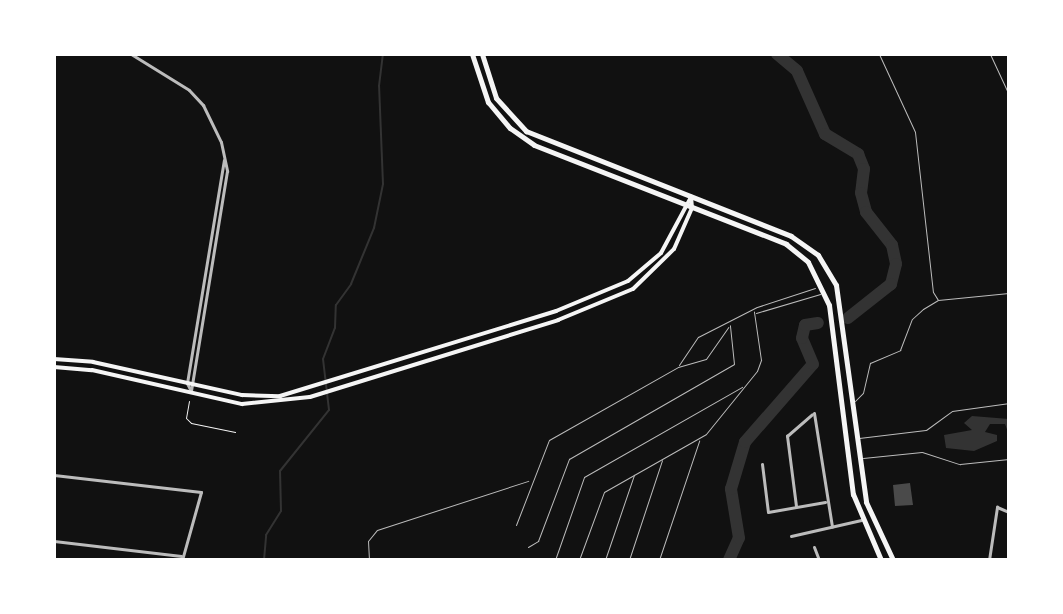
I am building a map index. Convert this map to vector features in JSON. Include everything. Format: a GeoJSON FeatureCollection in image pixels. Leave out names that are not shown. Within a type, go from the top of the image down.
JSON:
{"type":"FeatureCollection","features":[{"type":"Feature","properties":{"kind":"highway"},"geometry":{"type":"LineString","coordinates":[[472,54],[488,102],[522,138],[786,244],[808,262],[823,284],[829,305],[848,459],[861,520],[881,560]]}},
{"type":"Feature","properties":{"kind":"highway"},"geometry":{"type":"LineString","coordinates":[[482,54],[496,98],[526,131],[811,248],[830,272],[839,304],[870,515],[893,560]]}},
{"type":"Feature","properties":{"kind":"main road"},"geometry":{"type":"LineString","coordinates":[[54,359],[93,362],[263,398],[307,389],[556,311],[628,281],[661,253],[684,204],[691,197]]}},
{"type":"Feature","properties":{"kind":"main road"},"geometry":{"type":"LineString","coordinates":[[54,367],[263,405],[310,397],[558,320],[633,289],[668,258],[692,208],[691,197]]}},
{"type":"Feature","properties":{"kind":"street"},"geometry":{"type":"LineString","coordinates":[[131,54],[189,90],[203,105],[214,122],[227,171],[195,385],[191,391],[187,383],[224,160]]}},
{"type":"Feature","properties":{"kind":"street"},"geometry":{"type":"LineString","coordinates":[[796,506],[787,436],[814,413],[825,502],[832,527]]}},
{"type":"Feature","properties":{"kind":"street"},"geometry":{"type":"LineString","coordinates":[[762,464],[768,512],[825,502]]}},
{"type":"Feature","properties":{"kind":"street"},"geometry":{"type":"LineString","coordinates":[[54,475],[201,492],[183,558],[54,541]]}},
{"type":"Feature","properties":{"kind":"street"},"geometry":{"type":"LineString","coordinates":[[989,560],[997,507],[1009,512]]}},
{"type":"Feature","properties":{"kind":"street"},"geometry":{"type":"LineString","coordinates":[[791,536],[861,520]]}},
{"type":"Feature","properties":{"kind":"street"},"geometry":{"type":"LineString","coordinates":[[814,547],[819,560]]}},
{"type":"Feature","properties":{"kind":"lane"},"geometry":{"type":"LineString","coordinates":[[879,54],[915,132],[933,292],[938,300]]}},
{"type":"Feature","properties":{"kind":"lane"},"geometry":{"type":"LineString","coordinates":[[990,54],[1009,95]]}},
{"type":"Feature","properties":{"kind":"lane"},"geometry":{"type":"LineString","coordinates":[[678,367],[698,337],[823,284]]}},
{"type":"Feature","properties":{"kind":"lane"},"geometry":{"type":"LineString","coordinates":[[754,312],[825,292]]}},
{"type":"Feature","properties":{"kind":"lane"},"geometry":{"type":"LineString","coordinates":[[852,402],[863,393],[870,363],[895,355],[912,319],[938,300],[1009,293]]}},
{"type":"Feature","properties":{"kind":"lane"},"geometry":{"type":"LineString","coordinates":[[579,560],[604,492],[700,438],[761,365],[754,312]]}},
{"type":"Feature","properties":{"kind":"lane"},"geometry":{"type":"LineString","coordinates":[[516,525],[549,440],[678,367],[710,356],[730,325]]}},
{"type":"Feature","properties":{"kind":"lane"},"geometry":{"type":"LineString","coordinates":[[528,547],[538,541],[569,459],[734,364],[730,325]]}},
{"type":"Feature","properties":{"kind":"lane"},"geometry":{"type":"LineString","coordinates":[[715,332],[720,339]]}},
{"type":"Feature","properties":{"kind":"lane"},"geometry":{"type":"LineString","coordinates":[[685,355],[693,363]]}},
{"type":"Feature","properties":{"kind":"lane"},"geometry":{"type":"LineString","coordinates":[[555,560],[584,477],[745,385]]}},
{"type":"Feature","properties":{"kind":"lane"},"geometry":{"type":"LineString","coordinates":[[845,440],[926,430],[952,411],[1009,403]]}},
{"type":"Feature","properties":{"kind":"lane"},"geometry":{"type":"LineString","coordinates":[[659,560],[700,438]]}},
{"type":"Feature","properties":{"kind":"lane"},"geometry":{"type":"LineString","coordinates":[[848,459],[922,452],[960,464],[1009,459]]}},
{"type":"Feature","properties":{"kind":"lane"},"geometry":{"type":"LineString","coordinates":[[629,560],[662,460]]}},
{"type":"Feature","properties":{"kind":"lane"},"geometry":{"type":"LineString","coordinates":[[605,560],[634,475]]}},
{"type":"Feature","properties":{"kind":"lane"},"geometry":{"type":"LineString","coordinates":[[369,560],[368,541],[377,530],[531,481]]}},
{"type":"Feature","properties":{"kind":"path"},"geometry":{"type":"LineString","coordinates":[[191,391],[186,418],[191,423],[235,432]]}},
{"type":"Feature","properties":{"kind":"shaded area"},"geometry":{"type":"Polygon","coordinates":[[[972,416],[1009,419],[1009,435],[1005,424],[990,424],[985,432],[997,435],[997,441],[974,451],[946,448],[944,435],[972,430],[964,423],[972,416]]]}},
{"type":"Feature","properties":{"kind":"building"},"geometry":{"type":"Polygon","coordinates":[[[910,483],[913,505],[895,506],[893,485],[910,483]]]}},
{"type":"Feature","properties":{"kind":"waterway"},"geometry":{"type":"LineString","coordinates":[[264,560],[266,535],[281,511],[280,471],[329,410],[323,359],[335,328],[336,305],[351,284],[374,228],[383,184],[379,86],[383,54]]}},
{"type":"Feature","properties":{"kind":"waterway"},"geometry":{"type":"LineString","coordinates":[[777,54],[797,71],[825,134],[858,154],[864,169],[861,193],[866,212],[892,245],[896,264],[891,284],[848,318]]}},
{"type":"Feature","properties":{"kind":"waterway"},"geometry":{"type":"LineString","coordinates":[[729,560],[739,538],[731,489],[745,442],[813,364],[802,338],[805,325],[818,323]]}}]}
